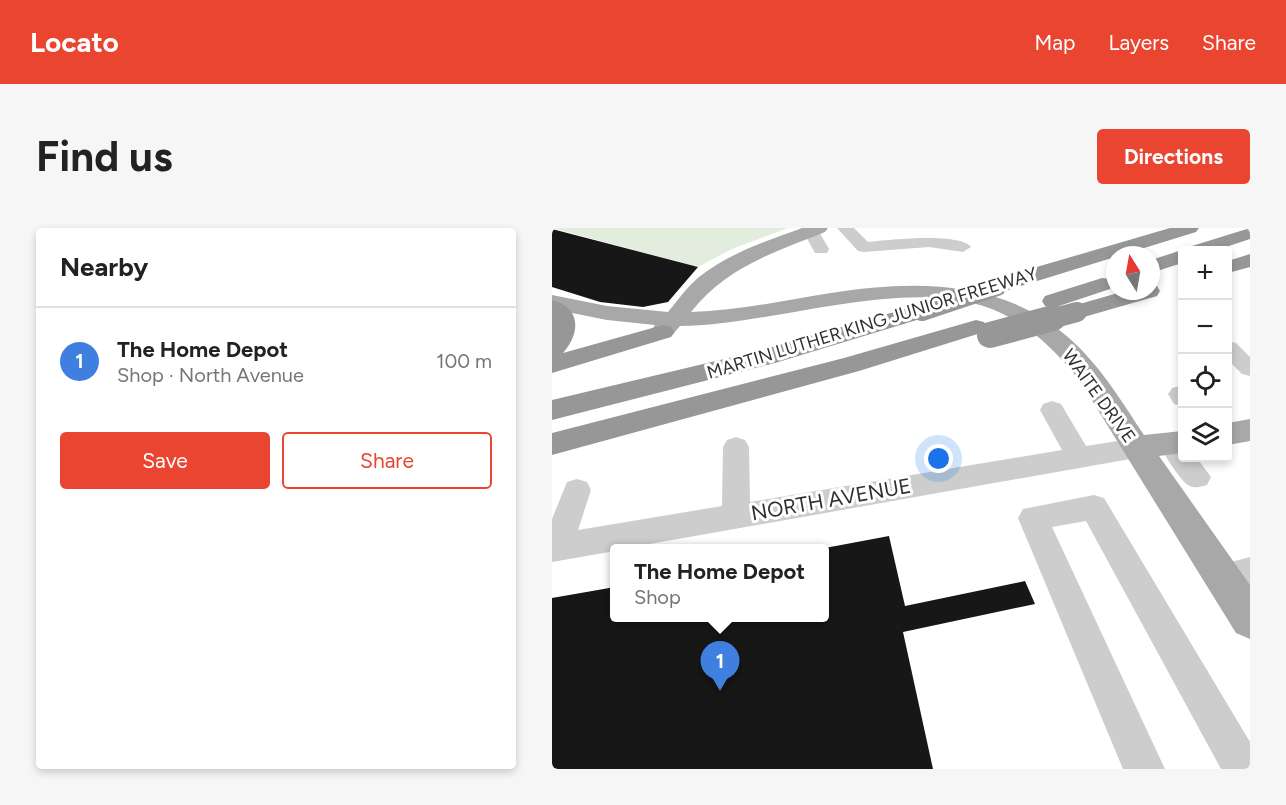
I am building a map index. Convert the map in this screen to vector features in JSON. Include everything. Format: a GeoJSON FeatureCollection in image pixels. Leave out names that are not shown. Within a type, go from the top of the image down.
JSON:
{"type":"FeatureCollection","features":[{"type":"Feature","properties":{"kind":"highway"},"geometry":{"type":"LineString","coordinates":[[997,286],[1138,228]]}},
{"type":"Feature","properties":{"kind":"highway","name":"MARTIN LUTHER KING JUNIOR FREEWAY"},"geometry":{"type":"LineString","coordinates":[[552,410],[766,357],[1190,228]]}},
{"type":"Feature","properties":{"kind":"highway"},"geometry":{"type":"LineString","coordinates":[[1212,246],[1250,233]]}},
{"type":"Feature","properties":{"kind":"highway"},"geometry":{"type":"LineString","coordinates":[[1160,264],[1178,257]]}},
{"type":"Feature","properties":{"kind":"highway"},"geometry":{"type":"LineString","coordinates":[[1232,265],[1250,260]]}},
{"type":"Feature","properties":{"kind":"highway","name":"MARTIN LUTHER KING JUNIOR FREEWAY"},"geometry":{"type":"LineString","coordinates":[[552,444],[838,368],[930,341],[982,331],[1053,301],[1106,283]]}},
{"type":"Feature","properties":{"kind":"highway"},"geometry":{"type":"LineString","coordinates":[[1160,288],[1172,284]]}},
{"type":"Feature","properties":{"kind":"highway"},"geometry":{"type":"LineString","coordinates":[[982,331],[1077,312],[1119,300]]}},
{"type":"Feature","properties":{"kind":"highway"},"geometry":{"type":"LineString","coordinates":[[552,304],[565,321],[566,332],[552,350]]}},
{"type":"Feature","properties":{"kind":"highway"},"geometry":{"type":"LineString","coordinates":[[552,365],[668,326]]}},
{"type":"Feature","properties":{"kind":"main road"},"geometry":{"type":"LineString","coordinates":[[668,326],[692,296],[719,272],[752,255],[817,236]]}},
{"type":"Feature","properties":{"kind":"main road","name":"WAITE DRIVE"},"geometry":{"type":"LineString","coordinates":[[552,304],[572,316],[600,325],[724,330],[748,327],[859,296],[902,291],[929,291],[992,301],[1012,309],[1048,331],[1074,358],[1136,448],[1236,575],[1250,619]]}},
{"type":"Feature","properties":{"kind":"main road"},"geometry":{"type":"LineString","coordinates":[[1232,433],[1250,430]]}},
{"type":"Feature","properties":{"kind":"main road","name":"NORTH AVENUE"},"geometry":{"type":"LineString","coordinates":[[1136,448],[1177,443]]}},
{"type":"Feature","properties":{"kind":"street"},"geometry":{"type":"LineString","coordinates":[[845,228],[864,246],[929,242],[963,247]]}},
{"type":"Feature","properties":{"kind":"street"},"geometry":{"type":"LineString","coordinates":[[1232,353],[1250,369]]}},
{"type":"Feature","properties":{"kind":"street"},"geometry":{"type":"LineString","coordinates":[[1052,410],[1079,457]]}},
{"type":"Feature","properties":{"kind":"street"},"geometry":{"type":"LineString","coordinates":[[1177,443],[1197,477]]}},
{"type":"Feature","properties":{"kind":"street"},"geometry":{"type":"LineString","coordinates":[[736,447],[736,515]]}},
{"type":"Feature","properties":{"kind":"street","name":"NORTH AVENUE"},"geometry":{"type":"LineString","coordinates":[[555,548],[736,515],[1136,448]]}},
{"type":"Feature","properties":{"kind":"street"},"geometry":{"type":"LineString","coordinates":[[555,548],[577,490]]}},
{"type":"Feature","properties":{"kind":"street"},"geometry":{"type":"LineString","coordinates":[[1144,769],[1033,518],[1094,507],[1243,769]]}},
{"type":"Feature","properties":{"kind":"green space"},"geometry":{"type":"Polygon","coordinates":[[[552,228],[788,228],[732,249],[698,267],[552,228]]]}},
{"type":"Feature","properties":{"kind":"building"},"geometry":{"type":"Polygon","coordinates":[[[552,229],[698,267],[668,302],[643,307],[600,302],[552,287],[552,229]]]}},
{"type":"Feature","properties":{"kind":"building"},"geometry":{"type":"Polygon","coordinates":[[[889,536],[905,606],[1025,581],[1035,604],[903,632],[933,769],[552,769],[552,598],[610,588],[610,622],[829,622],[829,547],[889,536]]]}},
{"type":"Feature","properties":{"kind":"place","name":"The Home Depot"},"geometry":{"type":"Point","coordinates":[720,691]}}]}
